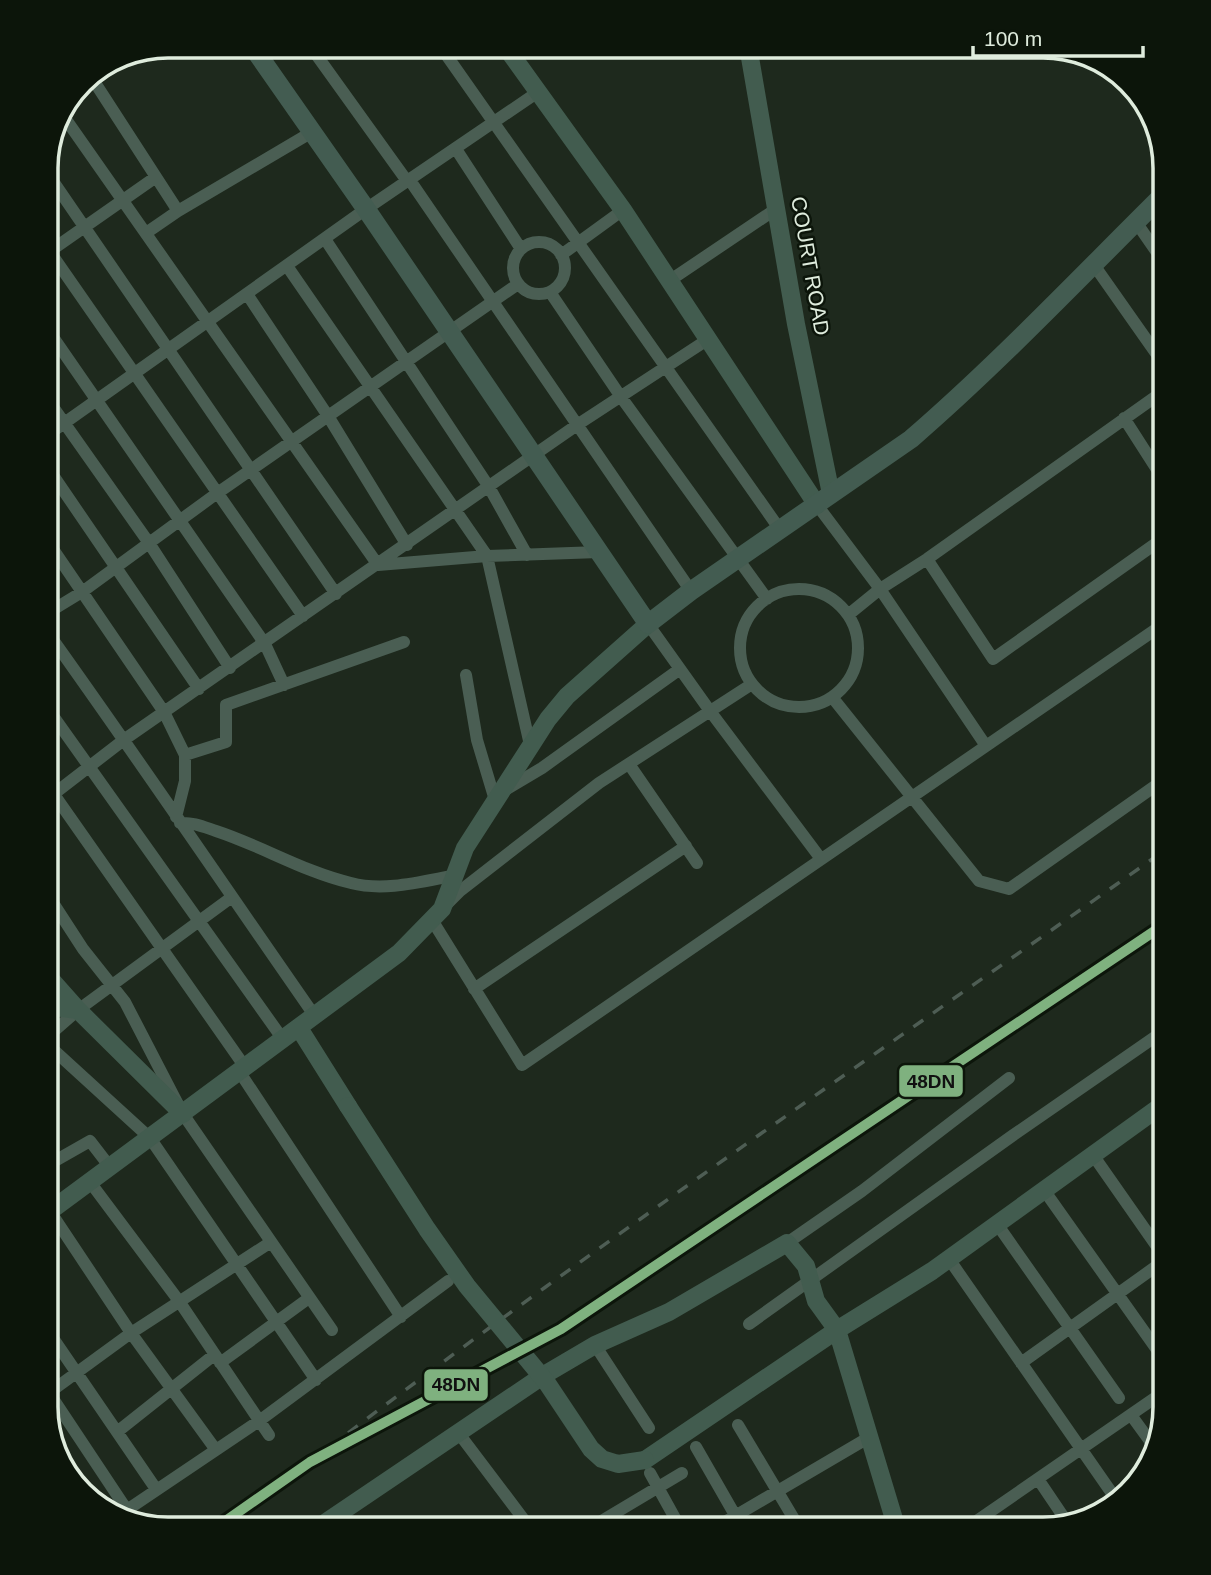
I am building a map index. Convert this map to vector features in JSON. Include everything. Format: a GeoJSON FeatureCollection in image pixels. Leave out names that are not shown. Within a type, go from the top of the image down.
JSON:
{"type":"FeatureCollection","features":[{"type":"Feature","properties":{"kind":"main road"},"geometry":{"type":"LineString","coordinates":[[260,58],[648,624],[691,591],[920,432],[1153,206]]}},
{"type":"Feature","properties":{"kind":"street"},"geometry":{"type":"LineString","coordinates":[[319,58],[408,180],[691,591]]}},
{"type":"Feature","properties":{"kind":"street"},"geometry":{"type":"LineString","coordinates":[[448,58],[781,531]]}},
{"type":"Feature","properties":{"kind":"street"},"geometry":{"type":"LineString","coordinates":[[514,58],[623,210],[708,340],[824,499],[880,589],[986,746]]}},
{"type":"Feature","properties":{"kind":"street","name":"COURT ROAD"},"geometry":{"type":"LineString","coordinates":[[750,58],[824,499]]}},
{"type":"Feature","properties":{"kind":"street"},"geometry":{"type":"LineString","coordinates":[[96,84],[178,211]]}},
{"type":"Feature","properties":{"kind":"street"},"geometry":{"type":"LineString","coordinates":[[58,427],[366,209],[538,92]]}},
{"type":"Feature","properties":{"kind":"street"},"geometry":{"type":"LineString","coordinates":[[68,122],[378,565]]}},
{"type":"Feature","properties":{"kind":"street"},"geometry":{"type":"LineString","coordinates":[[146,233],[178,211],[312,132]]}},
{"type":"Feature","properties":{"kind":"street"},"geometry":{"type":"LineString","coordinates":[[456,149],[521,249]]}},
{"type":"Feature","properties":{"kind":"street"},"geometry":{"type":"LineString","coordinates":[[58,244],[156,177]]}},
{"type":"Feature","properties":{"kind":"street"},"geometry":{"type":"LineString","coordinates":[[58,189],[336,594]]}},
{"type":"Feature","properties":{"kind":"street"},"geometry":{"type":"LineString","coordinates":[[669,281],[776,209]]}},
{"type":"Feature","properties":{"kind":"street"},"geometry":{"type":"LineString","coordinates":[[561,255],[623,210]]}},
{"type":"Feature","properties":{"kind":"street"},"geometry":{"type":"LineString","coordinates":[[1136,222],[1153,246]]}},
{"type":"Feature","properties":{"kind":"street"},"geometry":{"type":"LineString","coordinates":[[325,239],[489,487],[527,555]]}},
{"type":"Feature","properties":{"kind":"street"},"geometry":{"type":"LineString","coordinates":[[533,242],[541,242],[549,244],[561,255],[564,263],[563,279],[550,292],[533,293],[518,284],[513,267],[521,249],[533,242]]}},
{"type":"Feature","properties":{"kind":"street"},"geometry":{"type":"LineString","coordinates":[[1094,265],[1153,348]]}},
{"type":"Feature","properties":{"kind":"street"},"geometry":{"type":"LineString","coordinates":[[58,266],[135,372],[216,494],[303,616]]}},
{"type":"Feature","properties":{"kind":"street"},"geometry":{"type":"LineString","coordinates":[[287,266],[487,556],[530,745]]}},
{"type":"Feature","properties":{"kind":"street"},"geometry":{"type":"LineString","coordinates":[[58,607],[518,284]]}},
{"type":"Feature","properties":{"kind":"street"},"geometry":{"type":"LineString","coordinates":[[550,292],[621,397],[767,599]]}},
{"type":"Feature","properties":{"kind":"street"},"geometry":{"type":"LineString","coordinates":[[247,294],[328,416],[407,545]]}},
{"type":"Feature","properties":{"kind":"street"},"geometry":{"type":"LineString","coordinates":[[58,791],[125,739],[457,511],[577,425],[708,340]]}},
{"type":"Feature","properties":{"kind":"street"},"geometry":{"type":"LineString","coordinates":[[58,345],[265,644],[284,685]]}},
{"type":"Feature","properties":{"kind":"street"},"geometry":{"type":"LineString","coordinates":[[848,615],[880,589],[927,559],[1153,399]]}},
{"type":"Feature","properties":{"kind":"street"},"geometry":{"type":"LineString","coordinates":[[58,414],[149,543],[230,668]]}},
{"type":"Feature","properties":{"kind":"street"},"geometry":{"type":"LineString","coordinates":[[1124,418],[1153,462]]}},
{"type":"Feature","properties":{"kind":"street"},"geometry":{"type":"LineString","coordinates":[[58,482],[199,689]]}},
{"type":"Feature","properties":{"kind":"street"},"geometry":{"type":"LineString","coordinates":[[927,559],[993,659],[1153,546]]}},
{"type":"Feature","properties":{"kind":"street"},"geometry":{"type":"LineString","coordinates":[[378,565],[487,556],[599,552]]}},
{"type":"Feature","properties":{"kind":"street"},"geometry":{"type":"LineString","coordinates":[[58,557],[164,712],[185,755],[185,780],[178,820]]}},
{"type":"Feature","properties":{"kind":"street"},"geometry":{"type":"LineString","coordinates":[[792,589],[810,590],[828,596],[848,615],[858,640],[858,659],[852,677],[840,692],[824,703],[806,708],[788,707],[770,701],[752,684],[745,673],[740,654],[741,635],[747,618],[759,604],[774,594],[792,589]]}},
{"type":"Feature","properties":{"kind":"street"},"geometry":{"type":"LineString","coordinates":[[437,915],[457,874],[465,848],[548,719],[567,696],[648,624],[821,859]]}},
{"type":"Feature","properties":{"kind":"street"},"geometry":{"type":"LineString","coordinates":[[437,915],[474,989],[522,1065],[1153,632]]}},
{"type":"Feature","properties":{"kind":"street"},"geometry":{"type":"LineString","coordinates":[[185,755],[226,742],[226,705],[404,642]]}},
{"type":"Feature","properties":{"kind":"street"},"geometry":{"type":"LineString","coordinates":[[58,647],[125,739],[314,1015]]}},
{"type":"Feature","properties":{"kind":"street"},"geometry":{"type":"LineString","coordinates":[[497,797],[680,669]]}},
{"type":"Feature","properties":{"kind":"street"},"geometry":{"type":"LineString","coordinates":[[466,675],[477,740],[497,797]]}},
{"type":"Feature","properties":{"kind":"street"},"geometry":{"type":"LineString","coordinates":[[58,1205],[399,953],[460,891],[599,783],[752,684]]}},
{"type":"Feature","properties":{"kind":"street"},"geometry":{"type":"LineString","coordinates":[[832,697],[910,798],[979,881],[1009,889],[1153,788]]}},
{"type":"Feature","properties":{"kind":"street"},"geometry":{"type":"LineString","coordinates":[[58,723],[282,1038]]}},
{"type":"Feature","properties":{"kind":"street"},"geometry":{"type":"LineString","coordinates":[[629,764],[696,863]]}},
{"type":"Feature","properties":{"kind":"street"},"geometry":{"type":"LineString","coordinates":[[58,808],[161,950],[242,1069],[401,1317]]}},
{"type":"Feature","properties":{"kind":"street"},"geometry":{"type":"LineString","coordinates":[[178,820],[233,837],[314,872],[353,884],[380,886],[457,874]]}},
{"type":"Feature","properties":{"kind":"street"},"geometry":{"type":"LineString","coordinates":[[474,989],[686,846]]}},
{"type":"Feature","properties":{"kind":"street"},"geometry":{"type":"LineString","coordinates":[[58,1029],[78,1010],[232,897]]}},
{"type":"Feature","properties":{"kind":"street"},"geometry":{"type":"LineString","coordinates":[[58,910],[83,949],[125,1002],[183,1114],[332,1330]]}},
{"type":"Feature","properties":{"kind":"street"},"geometry":{"type":"LineString","coordinates":[[58,988],[183,1114]]}},
{"type":"Feature","properties":{"kind":"street"},"geometry":{"type":"LineString","coordinates":[[58,1008],[78,1010]]}},
{"type":"Feature","properties":{"kind":"street"},"geometry":{"type":"LineString","coordinates":[[299,1028],[427,1229],[467,1286],[547,1383],[591,1449],[602,1459],[618,1464],[648,1466],[837,1330],[949,1258],[1153,1112]]}},
{"type":"Feature","properties":{"kind":"street"},"geometry":{"type":"LineString","coordinates":[[749,1324],[1153,1039]]}},
{"type":"Feature","properties":{"kind":"street"},"geometry":{"type":"LineString","coordinates":[[58,1051],[150,1138],[316,1380]]}},
{"type":"Feature","properties":{"kind":"street"},"geometry":{"type":"LineString","coordinates":[[335,1517],[544,1374],[595,1345],[669,1312],[787,1243],[862,1191],[1009,1078]]}},
{"type":"Feature","properties":{"kind":"street"},"geometry":{"type":"LineString","coordinates":[[58,1159],[90,1141],[110,1167]]}},
{"type":"Feature","properties":{"kind":"street"},"geometry":{"type":"LineString","coordinates":[[1093,1155],[1153,1240]]}},
{"type":"Feature","properties":{"kind":"street"},"geometry":{"type":"LineString","coordinates":[[90,1182],[179,1301],[269,1435]]}},
{"type":"Feature","properties":{"kind":"street"},"geometry":{"type":"LineString","coordinates":[[1044,1190],[1153,1343]]}},
{"type":"Feature","properties":{"kind":"street"},"geometry":{"type":"LineString","coordinates":[[997,1224],[1119,1398]]}},
{"type":"Feature","properties":{"kind":"street"},"geometry":{"type":"LineString","coordinates":[[58,1227],[216,1450]]}},
{"type":"Feature","properties":{"kind":"street"},"geometry":{"type":"LineString","coordinates":[[58,1384],[131,1333],[271,1242]]}},
{"type":"Feature","properties":{"kind":"street"},"geometry":{"type":"LineString","coordinates":[[787,1243],[806,1266],[816,1301],[837,1330],[893,1517]]}},
{"type":"Feature","properties":{"kind":"street"},"geometry":{"type":"LineString","coordinates":[[949,1258],[1112,1493]]}},
{"type":"Feature","properties":{"kind":"street"},"geometry":{"type":"LineString","coordinates":[[1021,1363],[1153,1268]]}},
{"type":"Feature","properties":{"kind":"street"},"geometry":{"type":"LineString","coordinates":[[127,1510],[259,1421],[448,1281]]}},
{"type":"Feature","properties":{"kind":"street"},"geometry":{"type":"LineString","coordinates":[[117,1432],[170,1388],[309,1298]]}},
{"type":"Feature","properties":{"kind":"street"},"geometry":{"type":"LineString","coordinates":[[595,1345],[649,1428]]}},
{"type":"Feature","properties":{"kind":"street"},"geometry":{"type":"LineString","coordinates":[[58,1346],[156,1489]]}},
{"type":"Feature","properties":{"kind":"street"},"geometry":{"type":"LineString","coordinates":[[990,1517],[1038,1479],[1153,1400]]}},
{"type":"Feature","properties":{"kind":"street"},"geometry":{"type":"LineString","coordinates":[[58,1410],[117,1505]]}},
{"type":"Feature","properties":{"kind":"street"},"geometry":{"type":"LineString","coordinates":[[1131,1415],[1149,1439]]}},
{"type":"Feature","properties":{"kind":"street"},"geometry":{"type":"LineString","coordinates":[[738,1425],[792,1517]]}},
{"type":"Feature","properties":{"kind":"street"},"geometry":{"type":"LineString","coordinates":[[457,1431],[521,1517]]}},
{"type":"Feature","properties":{"kind":"street"},"geometry":{"type":"LineString","coordinates":[[696,1447],[736,1516],[868,1438]]}},
{"type":"Feature","properties":{"kind":"street"},"geometry":{"type":"LineString","coordinates":[[648,1466],[674,1517]]}},
{"type":"Feature","properties":{"kind":"street"},"geometry":{"type":"LineString","coordinates":[[607,1517],[682,1473]]}},
{"type":"Feature","properties":{"kind":"street"},"geometry":{"type":"LineString","coordinates":[[1038,1479],[1063,1515]]}},
{"type":"Feature","properties":{"kind":"railway"},"geometry":{"type":"LineString","coordinates":[[310,1462],[627,1228],[1153,858]]}},
{"type":"Feature","properties":{"kind":"transit line","name":"48DN"},"geometry":{"type":"LineString","coordinates":[[231,1517],[310,1462],[561,1329],[1153,932]]}}]}
